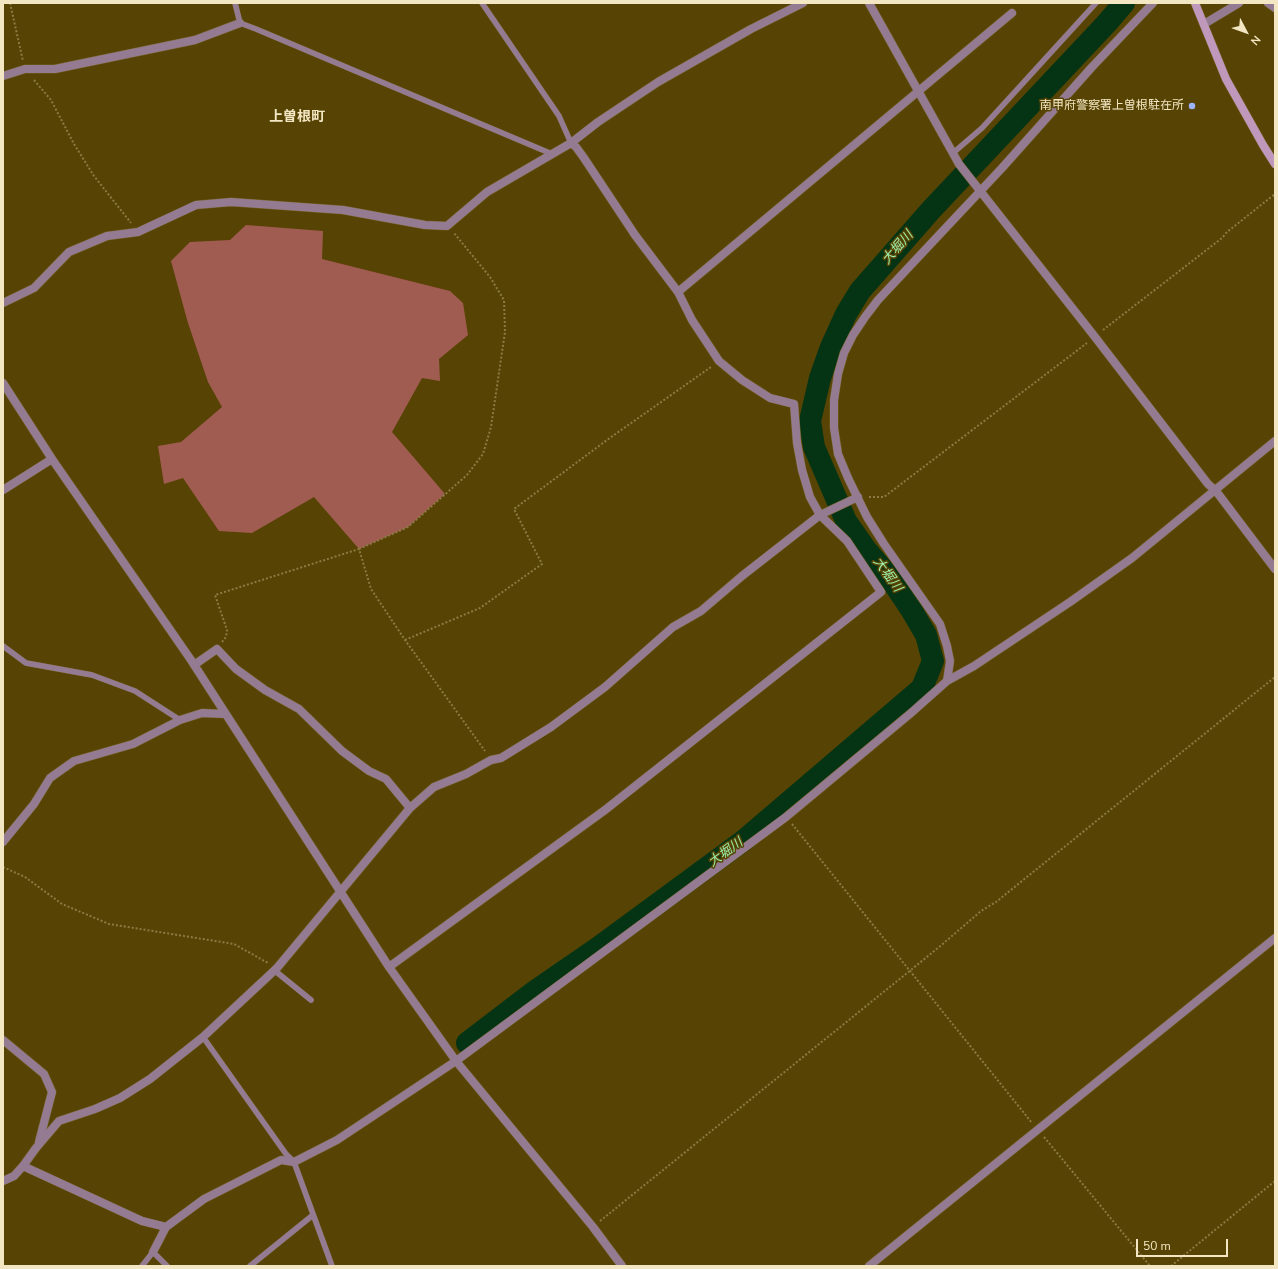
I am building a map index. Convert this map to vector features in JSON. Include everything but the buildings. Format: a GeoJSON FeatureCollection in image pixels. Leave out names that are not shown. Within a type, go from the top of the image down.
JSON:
{"type":"FeatureCollection","features":[{"type":"Feature","properties":{"kind":"main road"},"geometry":{"type":"LineString","coordinates":[[1195,3],[1226,79],[1275,164]]}},
{"type":"Feature","properties":{"kind":"street"},"geometry":{"type":"LineString","coordinates":[[3,303],[34,288],[69,252],[108,236],[138,232],[196,205],[231,202],[343,210],[425,225],[447,226],[487,192],[571,143],[598,122],[658,82],[751,29],[803,3]]}},
{"type":"Feature","properties":{"kind":"street"},"geometry":{"type":"LineString","coordinates":[[869,3],[959,164],[1208,484],[1216,490],[1275,569]]}},
{"type":"Feature","properties":{"kind":"street"},"geometry":{"type":"LineString","coordinates":[[947,681],[950,661],[940,624],[884,544],[867,516],[838,454],[834,428],[834,400],[838,374],[844,353],[853,335],[878,300],[980,191],[1092,67],[1153,3]]}},
{"type":"Feature","properties":{"kind":"street"},"geometry":{"type":"LineString","coordinates":[[1204,24],[1239,3]]}},
{"type":"Feature","properties":{"kind":"street"},"geometry":{"type":"LineString","coordinates":[[1268,3],[1275,8]]}},
{"type":"Feature","properties":{"kind":"street"},"geometry":{"type":"LineString","coordinates":[[678,292],[1012,13]]}},
{"type":"Feature","properties":{"kind":"street"},"geometry":{"type":"LineString","coordinates":[[3,76],[25,69],[63,68],[196,40],[240,23]]}},
{"type":"Feature","properties":{"kind":"street"},"geometry":{"type":"LineString","coordinates":[[389,967],[604,810],[881,592],[847,541],[820,514],[810,497],[802,470],[797,443],[794,404],[770,398],[742,380],[719,361],[692,320],[678,292],[635,235],[580,153],[571,143]]}},
{"type":"Feature","properties":{"kind":"street"},"geometry":{"type":"LineString","coordinates":[[3,383],[52,459],[194,665],[389,967],[456,1061],[593,1227],[622,1266]]}},
{"type":"Feature","properties":{"kind":"street"},"geometry":{"type":"LineString","coordinates":[[153,1252],[166,1227],[204,1199],[281,1160],[294,1162],[337,1140],[456,1061],[786,817],[911,713],[947,681],[974,666],[1070,602],[1132,558],[1275,441]]}},
{"type":"Feature","properties":{"kind":"street"},"geometry":{"type":"LineString","coordinates":[[3,490],[52,459]]}},
{"type":"Feature","properties":{"kind":"street"},"geometry":{"type":"LineString","coordinates":[[3,1181],[14,1176],[59,1121],[95,1109],[120,1098],[150,1079],[203,1037],[275,969],[410,808],[434,787],[466,774],[491,760],[501,758],[551,727],[605,687],[673,627],[701,611],[742,576],[820,514],[857,497]]}},
{"type":"Feature","properties":{"kind":"street"},"geometry":{"type":"LineString","coordinates":[[194,665],[217,649],[236,669],[265,690],[299,709],[342,751],[369,771],[386,779],[410,808]]}},
{"type":"Feature","properties":{"kind":"street"},"geometry":{"type":"LineString","coordinates":[[3,842],[34,804],[50,778],[74,760],[133,744],[180,720],[202,713],[226,714]]}},
{"type":"Feature","properties":{"kind":"street"},"geometry":{"type":"LineString","coordinates":[[869,1266],[1275,938]]}},
{"type":"Feature","properties":{"kind":"street"},"geometry":{"type":"LineString","coordinates":[[3,1040],[44,1074],[52,1092],[40,1140],[36,1148]]}},
{"type":"Feature","properties":{"kind":"street"},"geometry":{"type":"LineString","coordinates":[[23,1166],[142,1221],[166,1227]]}},
{"type":"Feature","properties":{"kind":"lane"},"geometry":{"type":"LineString","coordinates":[[234,3],[240,23],[552,154]]}},
{"type":"Feature","properties":{"kind":"lane"},"geometry":{"type":"LineString","coordinates":[[482,3],[559,116],[571,143]]}},
{"type":"Feature","properties":{"kind":"lane"},"geometry":{"type":"LineString","coordinates":[[953,153],[982,128],[1096,3]]}},
{"type":"Feature","properties":{"kind":"lane"},"geometry":{"type":"LineString","coordinates":[[3,646],[26,663],[92,675],[135,691],[180,720]]}},
{"type":"Feature","properties":{"kind":"lane"},"geometry":{"type":"LineString","coordinates":[[275,969],[311,1000]]}},
{"type":"Feature","properties":{"kind":"lane"},"geometry":{"type":"LineString","coordinates":[[203,1037],[286,1154],[294,1162],[332,1266]]}},
{"type":"Feature","properties":{"kind":"lane"},"geometry":{"type":"LineString","coordinates":[[250,1266],[313,1215]]}},
{"type":"Feature","properties":{"kind":"lane"},"geometry":{"type":"LineString","coordinates":[[142,1266],[153,1252],[167,1266]]}},
{"type":"Feature","properties":{"kind":"path"},"geometry":{"type":"LineString","coordinates":[[10,3],[25,69],[51,100],[74,144],[94,176],[138,232]]}},
{"type":"Feature","properties":{"kind":"path"},"geometry":{"type":"LineString","coordinates":[[857,497],[884,497],[1095,337],[1222,238],[1227,232],[1275,194]]}},
{"type":"Feature","properties":{"kind":"path"},"geometry":{"type":"LineString","coordinates":[[217,649],[226,637],[227,630],[215,595],[359,549],[408,527],[467,475],[483,454],[491,427],[505,332],[504,300],[490,277],[447,226]]}},
{"type":"Feature","properties":{"kind":"path"},"geometry":{"type":"LineString","coordinates":[[406,640],[480,608],[542,564],[514,509],[607,440],[719,361]]}},
{"type":"Feature","properties":{"kind":"path"},"geometry":{"type":"LineString","coordinates":[[359,549],[371,589],[491,760]]}},
{"type":"Feature","properties":{"kind":"path"},"geometry":{"type":"LineString","coordinates":[[593,1227],[982,911],[1002,897],[1275,677]]}},
{"type":"Feature","properties":{"kind":"path"},"geometry":{"type":"LineString","coordinates":[[786,817],[1150,1266]]}},
{"type":"Feature","properties":{"kind":"path"},"geometry":{"type":"LineString","coordinates":[[3,867],[25,877],[62,904],[108,924],[234,944],[275,969]]}},
{"type":"Feature","properties":{"kind":"path"},"geometry":{"type":"LineString","coordinates":[[1171,1266],[1275,1181]]}},
{"type":"Feature","properties":{"kind":"shaded area"},"geometry":{"type":"Polygon","coordinates":[[[246,225],[323,231],[322,259],[450,291],[463,303],[468,335],[439,359],[440,381],[422,378],[392,432],[445,494],[408,527],[359,549],[314,497],[252,533],[219,531],[183,478],[164,484],[158,446],[181,442],[222,407],[208,382],[188,323],[171,261],[190,242],[230,240],[246,225]]]}},
{"type":"Feature","properties":{"kind":"waterway","name":"大堀川"},"geometry":{"type":"LineString","coordinates":[[467,1043],[535,991],[596,949],[743,841],[922,688],[933,661],[926,635],[890,578],[867,551],[846,521],[814,447],[810,421],[820,378],[831,347],[846,314],[860,291],[931,210],[1124,3]]}},
{"type":"Feature","properties":{"kind":"place","name":"南甲府警察署上曽根駐在所"},"geometry":{"type":"Point","coordinates":[1192,106]}},
{"type":"Feature","properties":{"kind":"district","name":"上曽根町"},"geometry":{"type":"Point","coordinates":[297,118]}}]}
